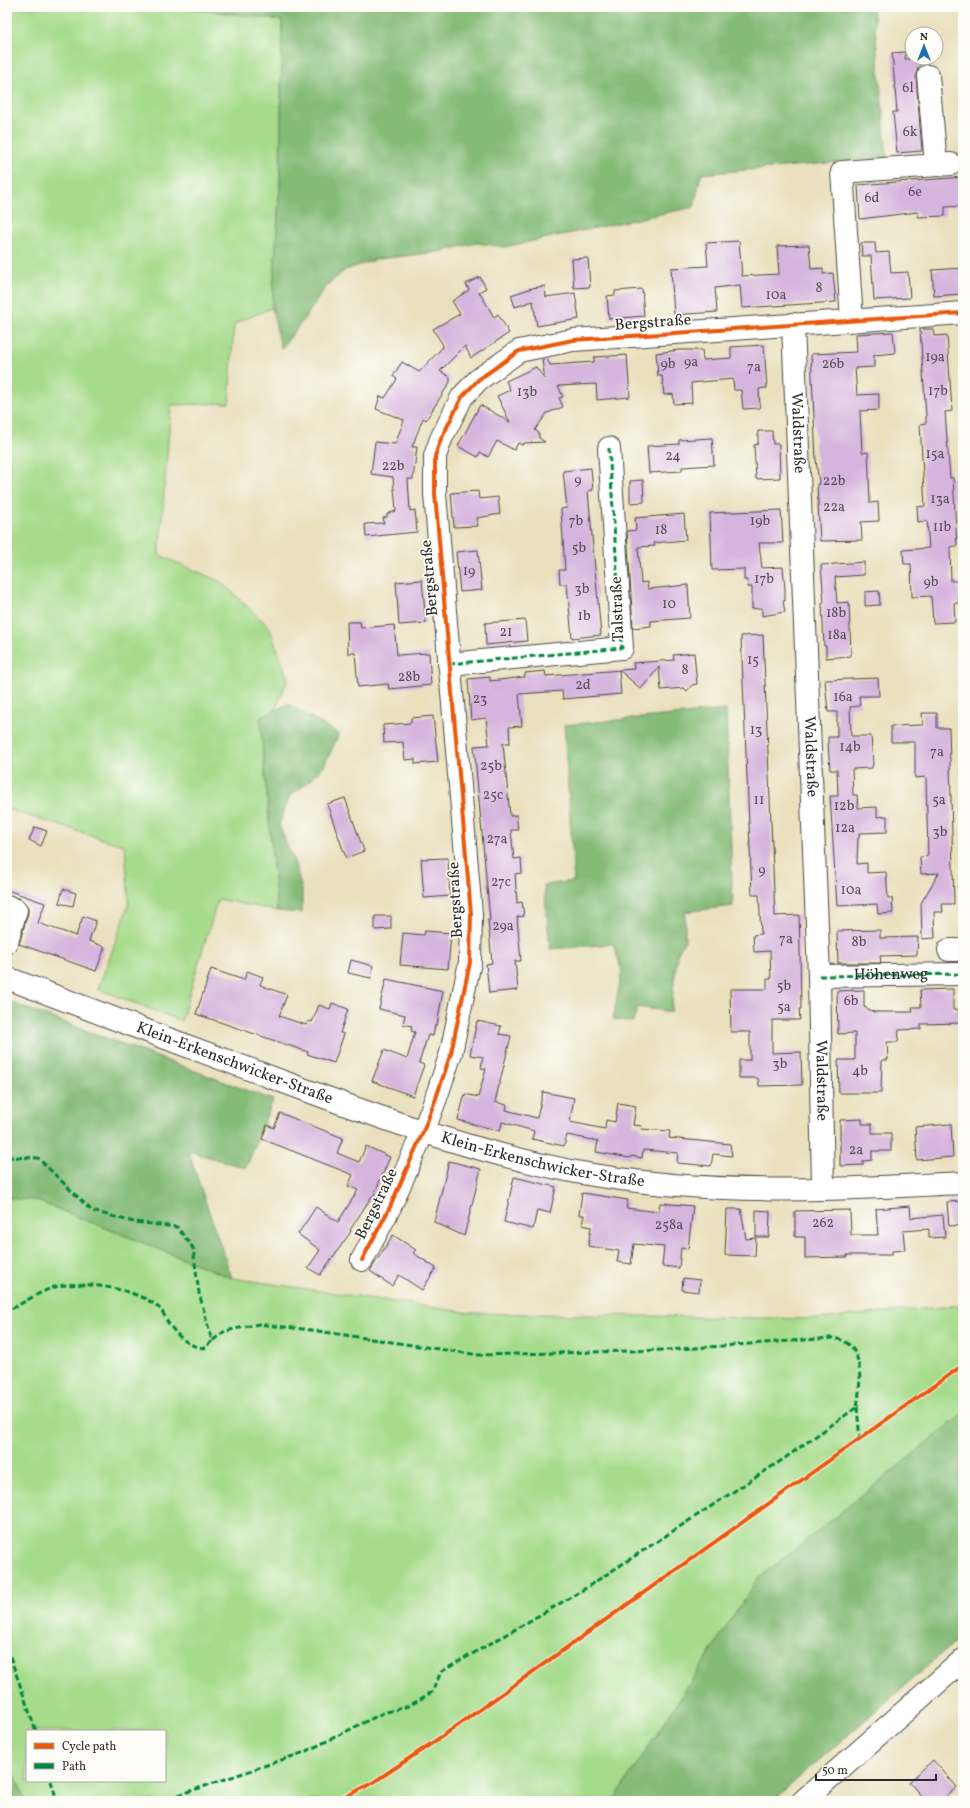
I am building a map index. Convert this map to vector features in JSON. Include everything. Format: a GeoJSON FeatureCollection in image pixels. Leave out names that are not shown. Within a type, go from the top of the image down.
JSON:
{"type":"FeatureCollection","features":[{"type":"Feature","properties":{"kind":"street"},"geometry":{"type":"LineString","coordinates":[[852,320],[842,172],[943,164],[928,76]]}},
{"type":"Feature","properties":{"kind":"street","name":"Bergstraße"},"geometry":{"type":"LineString","coordinates":[[362,1260],[390,1207],[423,1132],[436,1098],[451,1053],[470,962],[470,914],[435,494],[435,456],[441,439],[462,397],[478,380],[519,351],[573,340],[963,313]]}},
{"type":"Feature","properties":{"kind":"street","name":"Waldstraße"},"geometry":{"type":"LineString","coordinates":[[793,324],[819,976],[823,1189]]}},
{"type":"Feature","properties":{"kind":"street","name":"Talstraße"},"geometry":{"type":"LineString","coordinates":[[449,664],[622,648],[609,448]]}},
{"type":"Feature","properties":{"kind":"street"},"geometry":{"type":"LineString","coordinates":[[7,906],[16,910],[7,942]]}},
{"type":"Feature","properties":{"kind":"street","name":"Höhenweg"},"geometry":{"type":"LineString","coordinates":[[819,976],[963,974]]}},
{"type":"Feature","properties":{"kind":"street","name":"Klein-Erkenschwicker-Straße"},"geometry":{"type":"LineString","coordinates":[[7,978],[306,1090],[423,1132],[499,1155],[576,1172],[648,1182],[730,1189],[823,1189],[963,1183]]}},
{"type":"Feature","properties":{"kind":"street"},"geometry":{"type":"LineString","coordinates":[[804,1801],[963,1660]]}},
{"type":"Feature","properties":{"kind":"green space"},"geometry":{"type":"Polygon","coordinates":[[[7,7],[178,7],[282,20],[280,184],[272,308],[234,324],[229,403],[171,405],[159,555],[221,582],[269,627],[288,679],[262,740],[277,911],[218,899],[181,1021],[98,989],[129,904],[125,846],[7,809],[7,7]]]}},
{"type":"Feature","properties":{"kind":"green space"},"geometry":{"type":"Polygon","coordinates":[[[178,7],[873,7],[887,158],[701,174],[694,207],[505,247],[477,243],[432,253],[378,259],[345,270],[327,285],[307,315],[281,349],[272,308],[280,184],[282,20],[178,7]]]}},
{"type":"Feature","properties":{"kind":"green space"},"geometry":{"type":"Polygon","coordinates":[[[288,704],[339,734],[324,766],[307,783],[289,797],[279,825],[295,864],[302,890],[302,913],[277,911],[260,718],[288,704]]]}},
{"type":"Feature","properties":{"kind":"green space"},"geometry":{"type":"Polygon","coordinates":[[[726,710],[733,906],[685,912],[685,940],[677,955],[671,1012],[638,1007],[633,1022],[613,1019],[622,971],[613,944],[550,949],[544,885],[574,881],[564,725],[726,710]]]}},
{"type":"Feature","properties":{"kind":"green space"},"geometry":{"type":"Polygon","coordinates":[[[7,1001],[273,1100],[246,1168],[188,1151],[232,1278],[35,1200],[7,1198],[7,1001]]]}},
{"type":"Feature","properties":{"kind":"green space"},"geometry":{"type":"Polygon","coordinates":[[[7,1198],[35,1200],[232,1278],[471,1313],[818,1319],[963,1305],[963,1414],[757,1580],[618,1794],[611,1801],[25,1801],[12,1767],[7,1768],[7,1198]]]}},
{"type":"Feature","properties":{"kind":"green space"},"geometry":{"type":"Polygon","coordinates":[[[963,1414],[963,1635],[772,1801],[611,1801],[618,1794],[757,1580],[963,1414]]]}},
{"type":"Feature","properties":{"kind":"green space"},"geometry":{"type":"Polygon","coordinates":[[[12,1767],[25,1801],[7,1801],[7,1768],[12,1767]]]}},
{"type":"Feature","properties":{"kind":"building"},"geometry":{"type":"Polygon","coordinates":[[[904,52],[904,66],[919,66],[916,77],[922,151],[897,153],[893,112],[897,112],[892,53],[904,52]]]}},
{"type":"Feature","properties":{"kind":"building"},"geometry":{"type":"Polygon","coordinates":[[[963,177],[963,206],[945,207],[945,216],[918,217],[918,212],[860,219],[858,185],[963,177]]]}},
{"type":"Feature","properties":{"kind":"building"},"geometry":{"type":"Polygon","coordinates":[[[739,241],[742,276],[779,274],[777,246],[809,245],[811,269],[823,268],[823,274],[833,273],[836,302],[742,308],[740,285],[715,288],[717,312],[674,315],[671,268],[708,266],[706,243],[739,241]]]}},
{"type":"Feature","properties":{"kind":"building"},"geometry":{"type":"Polygon","coordinates":[[[861,243],[875,243],[876,253],[889,252],[891,273],[908,272],[910,298],[874,300],[871,256],[862,256],[861,243]]]}},
{"type":"Feature","properties":{"kind":"building"},"geometry":{"type":"Polygon","coordinates":[[[588,258],[590,287],[574,288],[572,259],[588,258]]]}},
{"type":"Feature","properties":{"kind":"building"},"geometry":{"type":"Polygon","coordinates":[[[963,268],[963,294],[934,296],[932,270],[963,268]]]}},
{"type":"Feature","properties":{"kind":"building"},"geometry":{"type":"Polygon","coordinates":[[[480,277],[486,288],[479,292],[494,317],[498,314],[509,333],[471,358],[465,346],[440,371],[450,377],[450,382],[426,420],[423,418],[412,447],[417,447],[413,479],[408,479],[410,511],[415,510],[417,532],[366,537],[365,524],[384,523],[383,518],[387,517],[387,514],[396,511],[393,477],[371,474],[375,442],[395,444],[404,420],[376,409],[380,396],[385,398],[397,379],[393,376],[402,362],[419,372],[442,348],[443,345],[433,329],[460,314],[452,301],[469,290],[466,284],[480,277]]]}},
{"type":"Feature","properties":{"kind":"building"},"geometry":{"type":"Polygon","coordinates":[[[545,286],[546,297],[575,293],[579,319],[537,326],[533,301],[515,307],[511,295],[532,288],[545,286]]]}},
{"type":"Feature","properties":{"kind":"building"},"geometry":{"type":"Polygon","coordinates":[[[642,289],[644,316],[609,319],[607,296],[615,295],[615,291],[642,289]]]}},
{"type":"Feature","properties":{"kind":"building"},"geometry":{"type":"Polygon","coordinates":[[[920,329],[933,329],[934,336],[947,335],[952,411],[945,412],[950,478],[953,478],[957,546],[950,547],[951,581],[958,581],[959,603],[954,603],[955,622],[933,623],[931,596],[912,597],[911,564],[904,564],[903,550],[929,548],[927,521],[918,522],[917,507],[925,506],[920,424],[926,423],[926,416],[920,329]]]}},
{"type":"Feature","properties":{"kind":"building"},"geometry":{"type":"Polygon","coordinates":[[[893,332],[895,353],[874,355],[874,367],[855,368],[857,395],[879,394],[879,410],[860,411],[862,453],[868,452],[870,503],[878,502],[879,521],[861,522],[862,540],[820,541],[817,484],[819,484],[816,460],[811,354],[857,352],[856,334],[893,332]]]}},
{"type":"Feature","properties":{"kind":"building"},"geometry":{"type":"Polygon","coordinates":[[[764,345],[767,388],[759,389],[760,408],[743,409],[741,390],[734,390],[733,379],[691,383],[692,403],[674,404],[673,394],[664,395],[662,376],[658,376],[656,353],[679,350],[702,350],[703,360],[731,358],[731,347],[764,345]]]}},
{"type":"Feature","properties":{"kind":"building"},"geometry":{"type":"Polygon","coordinates":[[[627,355],[630,397],[597,400],[596,384],[558,386],[563,397],[559,398],[563,407],[547,413],[535,430],[539,433],[539,438],[545,442],[524,443],[522,445],[518,443],[514,450],[497,441],[488,457],[480,452],[478,457],[458,446],[480,405],[510,422],[497,396],[510,390],[506,381],[536,367],[545,379],[542,360],[547,359],[550,365],[594,362],[594,357],[627,355]]]}},
{"type":"Feature","properties":{"kind":"building"},"geometry":{"type":"Polygon","coordinates":[[[758,431],[772,431],[773,444],[779,444],[780,478],[756,479],[754,445],[758,444],[758,431]]]}},
{"type":"Feature","properties":{"kind":"building"},"geometry":{"type":"Polygon","coordinates":[[[712,438],[714,465],[682,467],[682,471],[649,473],[647,446],[679,444],[679,440],[712,438]]]}},
{"type":"Feature","properties":{"kind":"building"},"geometry":{"type":"Polygon","coordinates":[[[591,468],[593,490],[588,491],[601,635],[572,638],[567,584],[560,584],[559,570],[565,570],[561,509],[567,508],[563,471],[591,468]]]}},
{"type":"Feature","properties":{"kind":"building"},"geometry":{"type":"Polygon","coordinates":[[[643,480],[644,502],[630,503],[630,481],[643,480]]]}},
{"type":"Feature","properties":{"kind":"building"},"geometry":{"type":"Polygon","coordinates":[[[478,491],[479,499],[498,497],[500,514],[477,518],[478,526],[454,527],[451,493],[478,491]]]}},
{"type":"Feature","properties":{"kind":"building"},"geometry":{"type":"Polygon","coordinates":[[[781,510],[783,543],[759,543],[762,568],[783,567],[785,601],[783,601],[785,612],[762,616],[762,608],[752,609],[752,587],[748,587],[747,580],[744,580],[744,569],[712,570],[710,513],[781,510]]]}},
{"type":"Feature","properties":{"kind":"building"},"geometry":{"type":"Polygon","coordinates":[[[684,514],[686,540],[654,543],[655,546],[638,547],[641,583],[647,582],[648,589],[688,585],[690,618],[651,621],[651,626],[633,628],[627,531],[636,530],[635,518],[684,514]]]}},
{"type":"Feature","properties":{"kind":"building"},"geometry":{"type":"Polygon","coordinates":[[[478,550],[482,590],[460,592],[456,552],[478,550]]]}},
{"type":"Feature","properties":{"kind":"building"},"geometry":{"type":"Polygon","coordinates":[[[864,562],[864,575],[835,577],[837,603],[849,602],[851,656],[826,658],[826,646],[824,646],[822,603],[824,603],[821,565],[864,562]]]}},
{"type":"Feature","properties":{"kind":"building"},"geometry":{"type":"Polygon","coordinates":[[[422,580],[426,623],[399,625],[396,582],[422,580]]]}},
{"type":"Feature","properties":{"kind":"building"},"geometry":{"type":"Polygon","coordinates":[[[879,591],[880,605],[865,606],[865,592],[879,591]]]}},
{"type":"Feature","properties":{"kind":"building"},"geometry":{"type":"Polygon","coordinates":[[[525,620],[527,641],[486,645],[485,623],[525,620]]]}},
{"type":"Feature","properties":{"kind":"building"},"geometry":{"type":"Polygon","coordinates":[[[347,622],[360,622],[361,628],[394,625],[397,655],[429,653],[431,685],[389,689],[388,684],[358,687],[355,653],[348,653],[347,622]]]}},
{"type":"Feature","properties":{"kind":"building"},"geometry":{"type":"Polygon","coordinates":[[[763,635],[775,916],[799,915],[800,950],[800,1020],[772,1020],[772,1053],[801,1052],[802,1085],[759,1086],[758,1078],[739,1078],[739,1060],[750,1060],[750,1032],[731,1032],[730,989],[767,989],[767,979],[771,979],[770,951],[754,952],[753,935],[761,934],[759,895],[752,895],[741,636],[763,635]]]}},
{"type":"Feature","properties":{"kind":"building"},"geometry":{"type":"Polygon","coordinates":[[[694,653],[697,684],[692,685],[687,691],[684,688],[661,690],[659,667],[641,689],[619,670],[634,669],[633,663],[674,660],[673,655],[694,653]]]}},
{"type":"Feature","properties":{"kind":"building"},"geometry":{"type":"Polygon","coordinates":[[[619,670],[621,694],[563,699],[562,691],[519,694],[522,726],[509,727],[510,743],[503,743],[510,816],[517,815],[518,830],[511,830],[514,859],[521,858],[522,873],[515,874],[517,903],[522,902],[524,916],[517,917],[521,961],[515,961],[518,990],[489,993],[486,964],[492,963],[488,920],[490,920],[474,746],[489,745],[486,718],[471,720],[468,679],[490,677],[490,681],[525,677],[525,673],[545,671],[546,676],[619,670]]]}},
{"type":"Feature","properties":{"kind":"building"},"geometry":{"type":"Polygon","coordinates":[[[878,678],[879,696],[859,696],[860,706],[850,707],[851,736],[871,736],[873,763],[872,768],[852,769],[853,795],[857,795],[858,808],[877,807],[877,817],[887,816],[887,832],[859,833],[858,838],[857,864],[867,863],[867,873],[886,872],[888,898],[892,898],[893,913],[878,914],[877,904],[837,906],[830,796],[838,796],[837,770],[830,770],[828,737],[837,737],[837,712],[828,712],[825,680],[878,678]]]}},
{"type":"Feature","properties":{"kind":"building"},"geometry":{"type":"Polygon","coordinates":[[[922,713],[937,713],[937,728],[949,728],[954,904],[942,904],[943,912],[934,912],[935,938],[922,939],[921,903],[939,873],[921,874],[920,857],[928,856],[926,777],[915,778],[915,742],[891,742],[891,726],[923,725],[922,713]]]}},
{"type":"Feature","properties":{"kind":"building"},"geometry":{"type":"Polygon","coordinates":[[[433,716],[438,762],[415,764],[415,759],[405,760],[403,742],[384,743],[383,725],[411,723],[411,718],[433,716]]]}},
{"type":"Feature","properties":{"kind":"building"},"geometry":{"type":"Polygon","coordinates":[[[345,798],[364,851],[346,858],[327,804],[345,798]]]}},
{"type":"Feature","properties":{"kind":"building"},"geometry":{"type":"Polygon","coordinates":[[[35,827],[47,831],[41,846],[29,840],[35,827]]]}},
{"type":"Feature","properties":{"kind":"building"},"geometry":{"type":"Polygon","coordinates":[[[448,858],[450,896],[424,898],[421,859],[448,858]]]}},
{"type":"Feature","properties":{"kind":"building"},"geometry":{"type":"Polygon","coordinates":[[[63,889],[76,893],[73,906],[59,903],[63,889]]]}},
{"type":"Feature","properties":{"kind":"building"},"geometry":{"type":"Polygon","coordinates":[[[7,890],[45,903],[38,923],[76,936],[83,916],[96,921],[89,941],[105,947],[96,971],[19,944],[28,913],[28,907],[21,899],[7,894],[7,890]]]}},
{"type":"Feature","properties":{"kind":"building"},"geometry":{"type":"Polygon","coordinates":[[[375,916],[391,916],[391,929],[375,930],[375,916]]]}},
{"type":"Feature","properties":{"kind":"building"},"geometry":{"type":"Polygon","coordinates":[[[880,930],[880,938],[918,937],[917,955],[880,956],[881,963],[838,963],[837,931],[880,930]]]}},
{"type":"Feature","properties":{"kind":"building"},"geometry":{"type":"Polygon","coordinates":[[[425,931],[451,933],[448,969],[400,965],[403,933],[424,935],[425,931]]]}},
{"type":"Feature","properties":{"kind":"building"},"geometry":{"type":"Polygon","coordinates":[[[351,960],[373,966],[371,978],[348,973],[351,960]]]}},
{"type":"Feature","properties":{"kind":"building"},"geometry":{"type":"Polygon","coordinates":[[[211,969],[244,980],[247,971],[263,977],[260,985],[287,995],[279,1016],[306,1025],[308,1021],[312,1022],[319,1005],[330,1009],[332,1003],[348,1009],[340,1033],[344,1034],[334,1063],[307,1054],[308,1052],[196,1014],[211,969]]]}},
{"type":"Feature","properties":{"kind":"building"},"geometry":{"type":"Polygon","coordinates":[[[386,979],[443,991],[437,1025],[435,1025],[433,1036],[428,1035],[419,1063],[424,1065],[413,1096],[372,1081],[384,1050],[407,1059],[415,1032],[411,1031],[412,1026],[403,1024],[405,1015],[379,1009],[386,979]]]}},
{"type":"Feature","properties":{"kind":"building"},"geometry":{"type":"Polygon","coordinates":[[[953,989],[953,1010],[960,1010],[961,1023],[921,1024],[921,1029],[899,1030],[898,1042],[887,1042],[888,1060],[882,1060],[881,1093],[839,1093],[838,1060],[855,1060],[855,1033],[838,1034],[837,991],[864,990],[864,1007],[874,1012],[913,1012],[912,1007],[921,1007],[920,990],[953,989]]]}},
{"type":"Feature","properties":{"kind":"building"},"geometry":{"type":"Polygon","coordinates":[[[477,1021],[501,1026],[499,1034],[511,1036],[495,1102],[507,1105],[506,1110],[537,1118],[543,1092],[574,1098],[570,1122],[605,1129],[606,1120],[615,1122],[618,1103],[636,1106],[633,1125],[642,1126],[641,1129],[670,1131],[669,1138],[730,1144],[732,1156],[713,1154],[711,1166],[677,1163],[678,1153],[643,1150],[642,1158],[631,1156],[630,1158],[596,1152],[598,1141],[567,1135],[564,1146],[532,1139],[534,1131],[502,1122],[500,1131],[458,1120],[465,1094],[478,1097],[486,1069],[481,1068],[483,1057],[470,1055],[477,1021]]]}},
{"type":"Feature","properties":{"kind":"building"},"geometry":{"type":"Polygon","coordinates":[[[280,1113],[343,1138],[337,1153],[359,1162],[366,1146],[390,1157],[373,1197],[372,1196],[350,1230],[351,1231],[348,1236],[320,1275],[308,1268],[320,1250],[298,1234],[316,1207],[338,1222],[358,1190],[348,1186],[353,1175],[262,1139],[267,1125],[274,1128],[280,1113]]]}},
{"type":"Feature","properties":{"kind":"building"},"geometry":{"type":"Polygon","coordinates":[[[862,1119],[862,1124],[872,1124],[872,1133],[891,1133],[891,1151],[872,1151],[872,1160],[863,1161],[863,1165],[840,1166],[840,1120],[862,1119]]]}},
{"type":"Feature","properties":{"kind":"building"},"geometry":{"type":"Polygon","coordinates":[[[951,1124],[953,1157],[917,1160],[915,1127],[951,1124]]]}},
{"type":"Feature","properties":{"kind":"building"},"geometry":{"type":"Polygon","coordinates":[[[449,1161],[481,1169],[464,1236],[434,1222],[449,1161]]]}},
{"type":"Feature","properties":{"kind":"building"},"geometry":{"type":"Polygon","coordinates":[[[514,1177],[556,1187],[550,1213],[537,1210],[533,1229],[504,1222],[514,1177]]]}},
{"type":"Feature","properties":{"kind":"building"},"geometry":{"type":"Polygon","coordinates":[[[582,1193],[628,1200],[626,1208],[659,1212],[660,1203],[693,1206],[688,1249],[681,1248],[679,1268],[662,1266],[664,1247],[634,1244],[631,1264],[617,1262],[619,1251],[588,1246],[591,1227],[582,1225],[584,1215],[579,1215],[582,1193]]]}},
{"type":"Feature","properties":{"kind":"building"},"geometry":{"type":"Polygon","coordinates":[[[963,1201],[963,1225],[949,1226],[947,1202],[963,1201]]]}},
{"type":"Feature","properties":{"kind":"building"},"geometry":{"type":"Polygon","coordinates":[[[910,1206],[911,1218],[943,1215],[945,1237],[929,1238],[929,1229],[903,1231],[905,1250],[892,1251],[892,1255],[847,1255],[847,1257],[805,1258],[805,1237],[795,1237],[795,1211],[850,1210],[851,1235],[878,1235],[876,1209],[910,1206]]]}},
{"type":"Feature","properties":{"kind":"building"},"geometry":{"type":"Polygon","coordinates":[[[727,1209],[741,1209],[746,1239],[756,1238],[755,1256],[725,1255],[727,1209]]]}},
{"type":"Feature","properties":{"kind":"building"},"geometry":{"type":"Polygon","coordinates":[[[756,1210],[770,1211],[769,1237],[756,1237],[756,1210]]]}},
{"type":"Feature","properties":{"kind":"building"},"geometry":{"type":"Polygon","coordinates":[[[393,1235],[416,1250],[413,1253],[436,1268],[422,1290],[399,1275],[392,1286],[370,1271],[393,1235]]]}},
{"type":"Feature","properties":{"kind":"building"},"geometry":{"type":"Polygon","coordinates":[[[683,1278],[700,1280],[699,1292],[682,1290],[683,1278]]]}},
{"type":"Feature","properties":{"kind":"building"},"geometry":{"type":"Polygon","coordinates":[[[933,1760],[957,1787],[941,1801],[926,1801],[909,1782],[933,1760]]]}},
{"type":"Feature","properties":{"kind":"marked path"},"geometry":{"type":"LineString","coordinates":[[449,664],[622,648],[609,448]]}},
{"type":"Feature","properties":{"kind":"marked path"},"geometry":{"type":"LineString","coordinates":[[819,976],[963,974]]}},
{"type":"Feature","properties":{"kind":"marked path"},"geometry":{"type":"LineString","coordinates":[[7,1157],[38,1158],[92,1211],[134,1222],[177,1227],[193,1248],[199,1293],[212,1341],[205,1348],[188,1343],[174,1331],[162,1311],[150,1301],[126,1291],[112,1288],[83,1285],[59,1286],[39,1293],[7,1311]]}},
{"type":"Feature","properties":{"kind":"marked path"},"geometry":{"type":"LineString","coordinates":[[161,1801],[305,1752],[383,1713],[409,1706],[432,1692],[441,1672],[578,1593],[782,1460],[857,1407],[860,1380],[858,1362],[851,1346],[840,1339],[832,1338],[667,1350],[479,1355],[311,1330],[259,1324],[225,1331],[212,1341]]}},
{"type":"Feature","properties":{"kind":"marked path"},"geometry":{"type":"LineString","coordinates":[[857,1407],[860,1440]]}},
{"type":"Feature","properties":{"kind":"marked path"},"geometry":{"type":"LineString","coordinates":[[7,1648],[36,1730]]}},
{"type":"Feature","properties":{"kind":"marked path"},"geometry":{"type":"LineString","coordinates":[[51,1782],[57,1801]]}},
{"type":"Feature","properties":{"kind":"cycle path"},"geometry":{"type":"LineString","coordinates":[[362,1260],[390,1207],[423,1132],[436,1098],[451,1053],[470,962],[471,914],[435,494],[435,456],[441,439],[462,397],[478,380],[519,351],[573,340],[963,313]]}},
{"type":"Feature","properties":{"kind":"cycle path"},"geometry":{"type":"LineString","coordinates":[[337,1801],[374,1782],[447,1733],[963,1365]]}}]}
